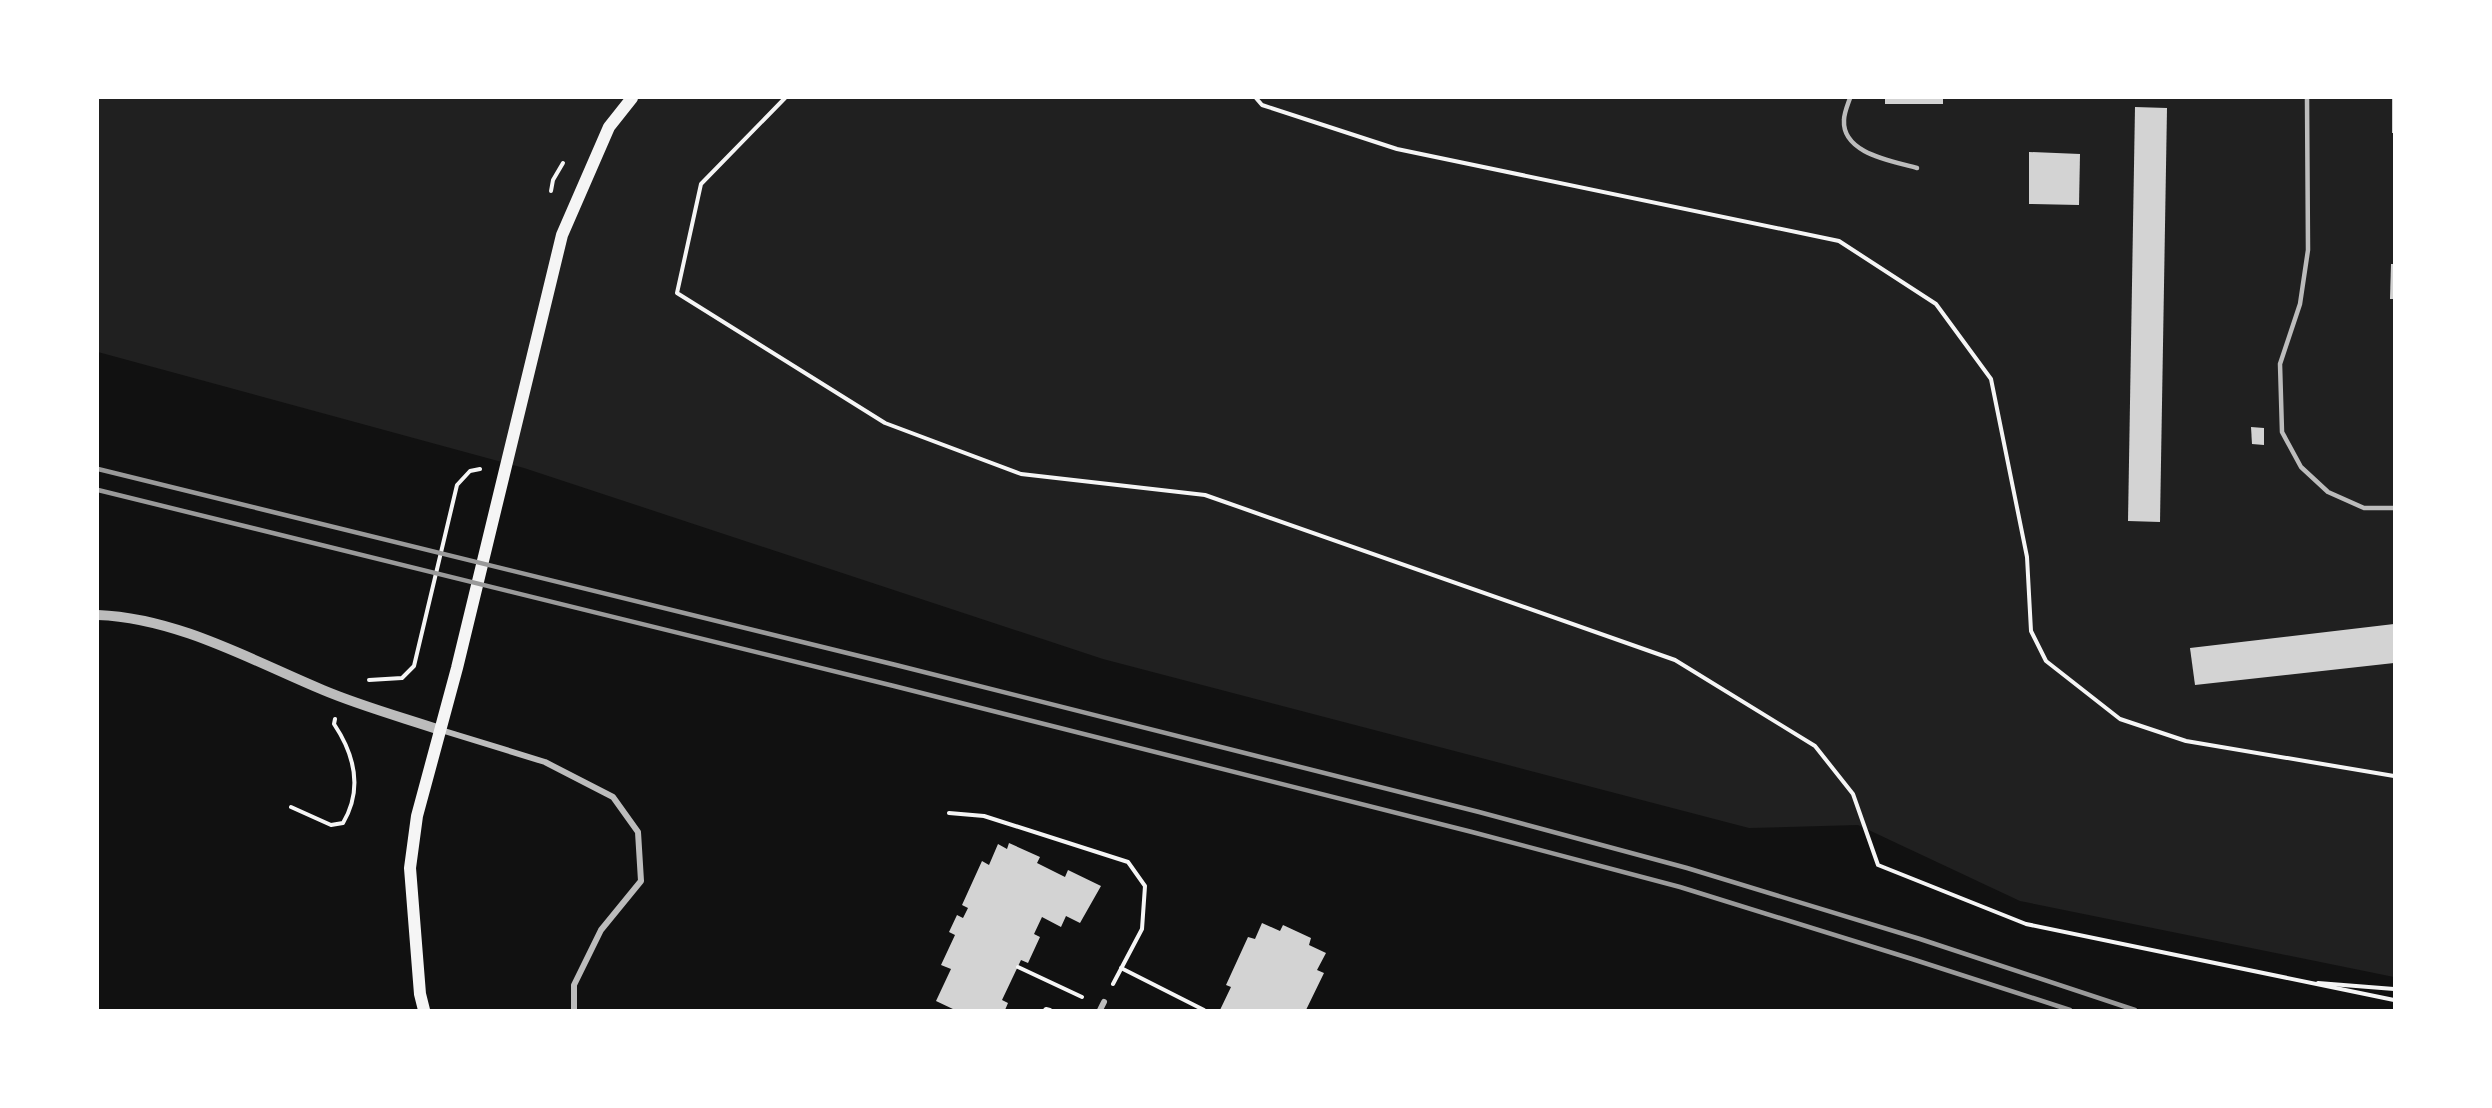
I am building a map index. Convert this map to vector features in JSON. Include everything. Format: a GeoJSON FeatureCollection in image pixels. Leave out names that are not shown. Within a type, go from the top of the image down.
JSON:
{"type":"FeatureCollection","features":[{"type":"Feature","properties":{"kind":"main road"},"geometry":{"type":"LineString","coordinates":[[424,1011],[420,994],[410,868],[417,816],[488,542],[562,235],[609,127],[632,98]]}},
{"type":"Feature","properties":{"kind":"street"},"geometry":{"type":"LineString","coordinates":[[98,615],[126,616],[173,629],[342,698],[545,762],[613,797],[638,832],[641,882],[601,930],[574,985],[574,1011]]}},
{"type":"Feature","properties":{"kind":"lane"},"geometry":{"type":"LineString","coordinates":[[1850,98],[1843,121],[1848,137],[1864,153],[1917,168]]}},
{"type":"Feature","properties":{"kind":"lane"},"geometry":{"type":"LineString","coordinates":[[2307,98],[2308,250],[2300,304],[2280,364],[2282,432],[2301,467],[2328,492],[2364,508],[2394,508]]}},
{"type":"Feature","properties":{"kind":"path"},"geometry":{"type":"LineString","coordinates":[[784,98],[701,184],[677,293],[885,423],[1021,474],[1205,495],[1675,660],[1815,746],[1853,794],[1878,865],[2026,924],[2394,1000]]}},
{"type":"Feature","properties":{"kind":"path"},"geometry":{"type":"LineString","coordinates":[[1256,98],[1262,105],[1397,149],[1839,241],[1936,304],[1991,379],[2027,556],[2031,631],[2046,661],[2120,719],[2186,741],[2394,776]]}},
{"type":"Feature","properties":{"kind":"path"},"geometry":{"type":"LineString","coordinates":[[291,807],[331,825],[343,823],[351,810],[355,787],[354,766],[345,741],[333,724],[351,676],[367,680],[402,678],[414,666],[457,485]]}},
{"type":"Feature","properties":{"kind":"path"},"geometry":{"type":"LineString","coordinates":[[949,813],[984,816],[1128,862],[1145,886],[1142,929],[1102,1006],[1018,967]]}},
{"type":"Feature","properties":{"kind":"path"},"geometry":{"type":"LineString","coordinates":[[1121,968],[1203,1011]]}},
{"type":"Feature","properties":{"kind":"path"},"geometry":{"type":"LineString","coordinates":[[2300,981],[2394,989]]}},
{"type":"Feature","properties":{"kind":"path"},"geometry":{"type":"LineString","coordinates":[[1045,1011],[1046,1009],[1050,1011]]}},
{"type":"Feature","properties":{"kind":"shaded area"},"geometry":{"type":"Polygon","coordinates":[[[98,98],[2394,98],[2394,977],[2020,901],[1858,825],[1749,828],[1103,659],[524,468],[98,352],[98,98]]]}},
{"type":"Feature","properties":{"kind":"building"},"geometry":{"type":"Polygon","coordinates":[[[1885,98],[1943,98],[1943,104],[1885,104],[1885,98]]]}},
{"type":"Feature","properties":{"kind":"building"},"geometry":{"type":"Polygon","coordinates":[[[2392,98],[2394,98],[2394,133],[2392,133],[2392,98]]]}},
{"type":"Feature","properties":{"kind":"building"},"geometry":{"type":"Polygon","coordinates":[[[2135,107],[2167,108],[2160,522],[2128,521],[2135,107]]]}},
{"type":"Feature","properties":{"kind":"building"},"geometry":{"type":"Polygon","coordinates":[[[2029,152],[2080,154],[2079,205],[2029,204],[2029,152]]]}},
{"type":"Feature","properties":{"kind":"building"},"geometry":{"type":"Polygon","coordinates":[[[2391,264],[2394,264],[2394,299],[2390,299],[2391,264]]]}},
{"type":"Feature","properties":{"kind":"building"},"geometry":{"type":"Polygon","coordinates":[[[2251,427],[2264,428],[2264,445],[2252,444],[2251,427]]]}},
{"type":"Feature","properties":{"kind":"building"},"geometry":{"type":"Polygon","coordinates":[[[2394,624],[2394,663],[2195,685],[2190,648],[2394,624]]]}},
{"type":"Feature","properties":{"kind":"building"},"geometry":{"type":"Polygon","coordinates":[[[1009,843],[1040,857],[1037,863],[1065,877],[1068,870],[1101,886],[1080,923],[1066,916],[1061,927],[1042,917],[1034,934],[1040,937],[1028,963],[1021,960],[1002,1000],[1008,1003],[1005,1010],[955,1010],[936,1001],[951,969],[941,965],[955,935],[949,932],[957,915],[963,918],[968,908],[962,905],[982,861],[989,865],[998,844],[1007,849],[1009,843]]]}},
{"type":"Feature","properties":{"kind":"building"},"geometry":{"type":"Polygon","coordinates":[[[1262,923],[1280,931],[1283,925],[1311,938],[1309,945],[1326,953],[1317,970],[1324,973],[1306,1010],[1220,1010],[1231,987],[1226,985],[1248,937],[1255,939],[1262,923]]]}},
{"type":"Feature","properties":{"kind":"railway"},"geometry":{"type":"LineString","coordinates":[[98,469],[896,665],[1479,812],[1687,868],[1920,939],[2135,1010]]}},
{"type":"Feature","properties":{"kind":"railway"},"geometry":{"type":"LineString","coordinates":[[98,490],[894,686],[1472,832],[1680,887],[2070,1010]]}}]}
